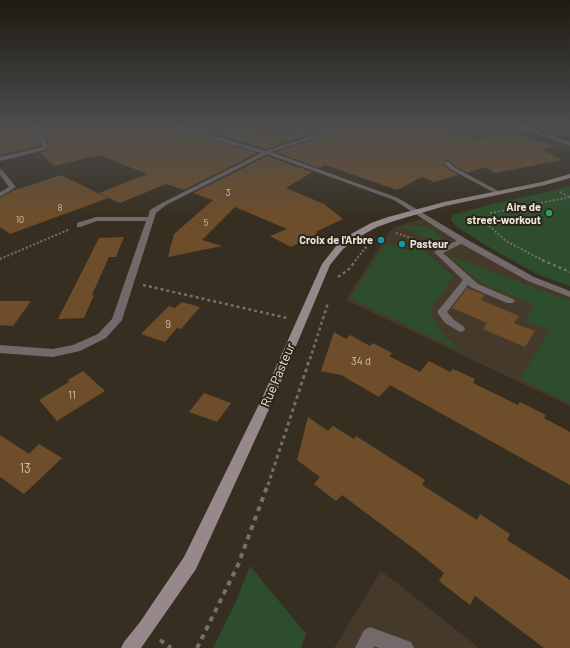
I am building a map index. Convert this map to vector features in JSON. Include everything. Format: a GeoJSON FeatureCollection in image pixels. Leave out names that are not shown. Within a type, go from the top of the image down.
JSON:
{"type":"FeatureCollection","features":[{"type":"Feature","properties":{"kind":"main road","name":"Rue Pasteur"},"geometry":{"type":"LineString","coordinates":[[130,648],[146,628],[190,563],[269,396],[326,264],[340,247],[354,236],[382,222],[418,211],[543,184],[570,176]]}},
{"type":"Feature","properties":{"kind":"street"},"geometry":{"type":"LineString","coordinates":[[0,159],[12,156]]}},
{"type":"Feature","properties":{"kind":"street"},"geometry":{"type":"LineString","coordinates":[[0,349],[53,352],[76,348],[102,336],[117,320],[153,212],[164,204],[261,156]]}},
{"type":"Feature","properties":{"kind":"street"},"geometry":{"type":"LineString","coordinates":[[277,156],[396,198],[463,241],[531,279],[570,294]]}},
{"type":"Feature","properties":{"kind":"street"},"geometry":{"type":"LineString","coordinates":[[447,163],[452,168],[499,193]]}},
{"type":"Feature","properties":{"kind":"street"},"geometry":{"type":"LineString","coordinates":[[0,171],[13,187],[0,195]]}},
{"type":"Feature","properties":{"kind":"street"},"geometry":{"type":"LineString","coordinates":[[80,225],[96,219],[150,219]]}},
{"type":"Feature","properties":{"kind":"street"},"geometry":{"type":"LineString","coordinates":[[463,241],[438,252],[476,286],[510,300]]}},
{"type":"Feature","properties":{"kind":"street"},"geometry":{"type":"LineString","coordinates":[[460,329],[448,321],[442,312],[468,279]]}},
{"type":"Feature","properties":{"kind":"street"},"geometry":{"type":"LineString","coordinates":[[364,648],[370,636],[405,648]]}},
{"type":"Feature","properties":{"kind":"path"},"geometry":{"type":"LineString","coordinates":[[570,197],[491,213],[486,223],[506,241],[532,256],[570,272]]}},
{"type":"Feature","properties":{"kind":"path"},"geometry":{"type":"LineString","coordinates":[[0,259],[80,225]]}},
{"type":"Feature","properties":{"kind":"path"},"geometry":{"type":"LineString","coordinates":[[393,233],[445,249]]}},
{"type":"Feature","properties":{"kind":"path"},"geometry":{"type":"LineString","coordinates":[[198,648],[238,565],[261,507],[333,289],[334,281],[349,269],[372,241]]}},
{"type":"Feature","properties":{"kind":"path"},"geometry":{"type":"LineString","coordinates":[[130,282],[301,321]]}},
{"type":"Feature","properties":{"kind":"path"},"geometry":{"type":"LineString","coordinates":[[316,287],[333,289]]}},
{"type":"Feature","properties":{"kind":"shaded area"},"geometry":{"type":"Polygon","coordinates":[[[427,217],[531,279],[570,294],[570,406],[346,300],[386,236],[394,227],[427,217]]]}},
{"type":"Feature","properties":{"kind":"shaded area"},"geometry":{"type":"Polygon","coordinates":[[[381,571],[416,598],[479,648],[334,648],[381,571]]]}},
{"type":"Feature","properties":{"kind":"green space"},"geometry":{"type":"Polygon","coordinates":[[[570,186],[570,286],[537,274],[457,227],[451,220],[452,215],[570,186]]]}},
{"type":"Feature","properties":{"kind":"green space"},"geometry":{"type":"Polygon","coordinates":[[[405,225],[423,226],[433,230],[442,238],[440,242],[434,241],[401,227],[405,225]]]}},
{"type":"Feature","properties":{"kind":"green space"},"geometry":{"type":"Polygon","coordinates":[[[386,243],[406,250],[413,243],[419,246],[454,277],[431,308],[432,315],[437,325],[448,339],[463,352],[350,298],[386,243]]]}},
{"type":"Feature","properties":{"kind":"green space"},"geometry":{"type":"Polygon","coordinates":[[[448,255],[570,301],[570,403],[520,379],[550,331],[525,321],[535,305],[481,283],[448,255]]]}},
{"type":"Feature","properties":{"kind":"green space"},"geometry":{"type":"Polygon","coordinates":[[[250,566],[306,634],[301,648],[213,648],[237,599],[250,566]]]}},
{"type":"Feature","properties":{"kind":"building"},"geometry":{"type":"Polygon","coordinates":[[[43,156],[94,156],[54,166],[43,156]]]}},
{"type":"Feature","properties":{"kind":"building"},"geometry":{"type":"Polygon","coordinates":[[[102,156],[251,156],[184,190],[166,184],[120,203],[99,193],[147,174],[102,156]]]}},
{"type":"Feature","properties":{"kind":"building"},"geometry":{"type":"Polygon","coordinates":[[[268,156],[312,172],[286,188],[324,204],[343,219],[315,232],[318,233],[291,247],[270,236],[287,229],[235,207],[202,240],[222,246],[168,257],[174,234],[213,200],[193,193],[268,156]]]}},
{"type":"Feature","properties":{"kind":"building"},"geometry":{"type":"Polygon","coordinates":[[[287,156],[553,156],[562,160],[495,173],[484,167],[468,173],[455,166],[450,161],[445,160],[443,164],[449,170],[459,175],[434,182],[422,177],[397,190],[325,165],[319,168],[287,156]]]}},
{"type":"Feature","properties":{"kind":"building"},"geometry":{"type":"Polygon","coordinates":[[[61,175],[108,198],[10,234],[0,227],[0,198],[12,191],[61,175]]]}},
{"type":"Feature","properties":{"kind":"building"},"geometry":{"type":"Polygon","coordinates":[[[124,237],[116,257],[109,257],[92,295],[94,295],[84,318],[58,319],[99,238],[124,237]]]}},
{"type":"Feature","properties":{"kind":"building"},"geometry":{"type":"Polygon","coordinates":[[[467,288],[485,295],[481,300],[519,316],[514,323],[535,331],[525,347],[483,329],[487,323],[452,308],[467,288]]]}},
{"type":"Feature","properties":{"kind":"building"},"geometry":{"type":"Polygon","coordinates":[[[0,301],[31,301],[13,326],[0,325],[0,301]]]}},
{"type":"Feature","properties":{"kind":"building"},"geometry":{"type":"Polygon","coordinates":[[[182,302],[200,307],[181,329],[177,328],[165,342],[141,334],[169,306],[175,308],[182,302]]]}},
{"type":"Feature","properties":{"kind":"building"},"geometry":{"type":"Polygon","coordinates":[[[334,332],[346,339],[350,335],[370,346],[373,343],[392,353],[389,356],[420,372],[429,361],[450,372],[453,369],[475,379],[473,383],[518,405],[520,402],[546,415],[544,418],[570,432],[570,485],[390,385],[379,397],[341,375],[321,371],[334,332]]]}},
{"type":"Feature","properties":{"kind":"building"},"geometry":{"type":"Polygon","coordinates":[[[83,371],[105,391],[57,421],[39,400],[69,382],[68,380],[83,371]]]}},
{"type":"Feature","properties":{"kind":"building"},"geometry":{"type":"Polygon","coordinates":[[[204,393],[231,403],[217,422],[189,412],[204,393]]]}},
{"type":"Feature","properties":{"kind":"building"},"geometry":{"type":"Polygon","coordinates":[[[308,417],[328,431],[333,426],[354,439],[356,436],[425,480],[422,485],[477,520],[480,514],[510,534],[507,540],[570,580],[570,648],[544,648],[475,596],[470,605],[439,581],[444,573],[417,551],[342,495],[336,501],[314,484],[320,477],[297,460],[308,417]]]}},
{"type":"Feature","properties":{"kind":"building"},"geometry":{"type":"Polygon","coordinates":[[[0,435],[29,454],[39,444],[62,458],[24,494],[0,477],[0,435]]]}},
{"type":"Feature","properties":{"kind":"place","name":"Aire de street-workout"},"geometry":{"type":"Point","coordinates":[549,213]}},
{"type":"Feature","properties":{"kind":"place","name":"Croix de l'Arbre"},"geometry":{"type":"Point","coordinates":[381,240]}},
{"type":"Feature","properties":{"kind":"place","name":"Pasteur"},"geometry":{"type":"Point","coordinates":[402,244]}}]}
